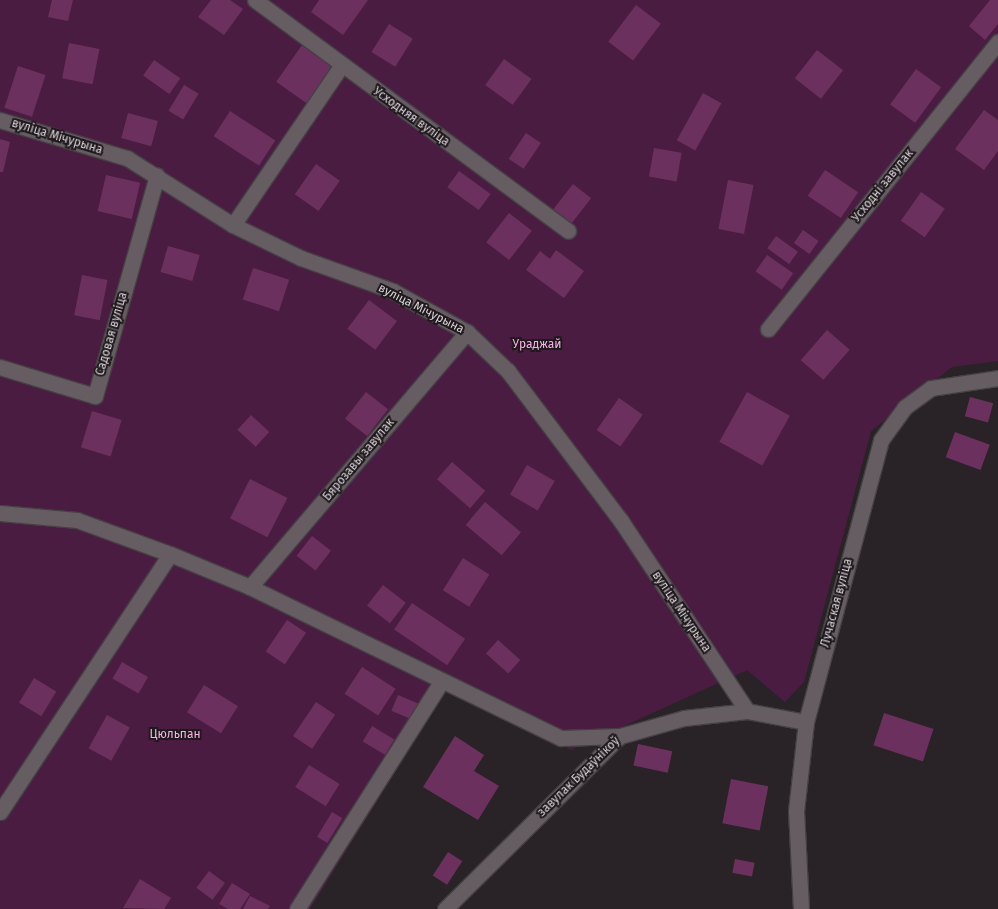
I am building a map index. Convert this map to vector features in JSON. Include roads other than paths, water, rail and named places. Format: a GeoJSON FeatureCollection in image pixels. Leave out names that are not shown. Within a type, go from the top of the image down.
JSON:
{"type":"FeatureCollection","features":[{"type":"Feature","properties":{"kind":"street","name":"Усходняя вуліца"},"geometry":{"type":"LineString","coordinates":[[255,0],[341,66],[568,231]]}},
{"type":"Feature","properties":{"kind":"street","name":"Усходні завулак"},"geometry":{"type":"LineString","coordinates":[[768,329],[998,42]]}},
{"type":"Feature","properties":{"kind":"street"},"geometry":{"type":"LineString","coordinates":[[233,225],[341,66]]}},
{"type":"Feature","properties":{"kind":"street","name":"вуліца Мічурына"},"geometry":{"type":"LineString","coordinates":[[0,120],[127,158],[233,225],[301,258],[393,292],[467,332],[508,371],[621,521],[747,711]]}},
{"type":"Feature","properties":{"kind":"street","name":"Садовая вуліца"},"geometry":{"type":"LineString","coordinates":[[0,367],[95,396],[157,176]]}},
{"type":"Feature","properties":{"kind":"street","name":"Бярозавы завулак"},"geometry":{"type":"LineString","coordinates":[[250,587],[467,332]]}},
{"type":"Feature","properties":{"kind":"street","name":"Лучаская вуліца"},"geometry":{"type":"LineString","coordinates":[[801,909],[796,811],[806,722],[881,440],[905,407],[932,388],[998,378]]}},
{"type":"Feature","properties":{"kind":"street"},"geometry":{"type":"LineString","coordinates":[[0,514],[77,520],[170,554],[250,587],[441,682],[561,738],[620,736]]}},
{"type":"Feature","properties":{"kind":"street"},"geometry":{"type":"LineString","coordinates":[[0,812],[170,554]]}},
{"type":"Feature","properties":{"kind":"street"},"geometry":{"type":"LineString","coordinates":[[297,909],[441,682]]}},
{"type":"Feature","properties":{"kind":"street","name":"завулак Будаўнікоў"},"geometry":{"type":"LineString","coordinates":[[445,909],[620,736],[684,718],[747,711],[806,722]]}},
{"type":"Feature","properties":{"kind":"park label","name":"Ураджай"},"geometry":{"type":"Point","coordinates":[537,345]}},
{"type":"Feature","properties":{"kind":"park label","name":"Цюльпан"},"geometry":{"type":"Point","coordinates":[175,735]}}]}
